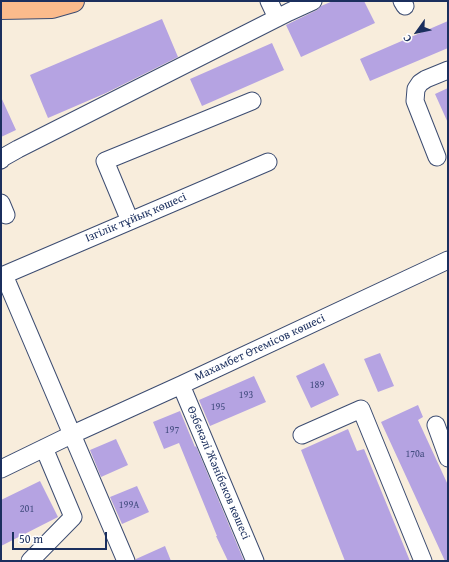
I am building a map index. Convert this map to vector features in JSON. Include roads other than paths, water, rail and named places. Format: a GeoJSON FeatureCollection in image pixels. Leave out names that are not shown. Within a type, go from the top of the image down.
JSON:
{"type":"FeatureCollection","features":[{"type":"Feature","properties":{"kind":"main road"},"geometry":{"type":"LineString","coordinates":[[1,8],[52,7],[73,1]]}},
{"type":"Feature","properties":{"kind":"street"},"geometry":{"type":"LineString","coordinates":[[269,1],[277,18]]}},
{"type":"Feature","properties":{"kind":"street"},"geometry":{"type":"LineString","coordinates":[[1,160],[18,149],[277,18],[314,1]]}},
{"type":"Feature","properties":{"kind":"street"},"geometry":{"type":"LineString","coordinates":[[437,158],[415,101],[416,89],[420,83],[426,79],[448,70]]}},
{"type":"Feature","properties":{"kind":"street"},"geometry":{"type":"LineString","coordinates":[[130,221],[106,161],[252,101]]}},
{"type":"Feature","properties":{"kind":"street","name":"Ізгілік тұйық көшесі"},"geometry":{"type":"LineString","coordinates":[[71,435],[4,275],[268,162]]}},
{"type":"Feature","properties":{"kind":"street","name":"Махамбет Өтемісов көшесі"},"geometry":{"type":"LineString","coordinates":[[1,469],[448,260]]}},
{"type":"Feature","properties":{"kind":"street","name":"Өзбекәлі Жәнібеков көшесі"},"geometry":{"type":"LineString","coordinates":[[181,385],[255,561]]}},
{"type":"Feature","properties":{"kind":"street"},"geometry":{"type":"LineString","coordinates":[[302,435],[361,409],[423,561]]}},
{"type":"Feature","properties":{"kind":"street"},"geometry":{"type":"LineString","coordinates":[[436,425],[448,458]]}},
{"type":"Feature","properties":{"kind":"street"},"geometry":{"type":"LineString","coordinates":[[71,435],[126,561]]}},
{"type":"Feature","properties":{"kind":"street"},"geometry":{"type":"LineString","coordinates":[[30,561],[74,517],[44,448]]}}]}
